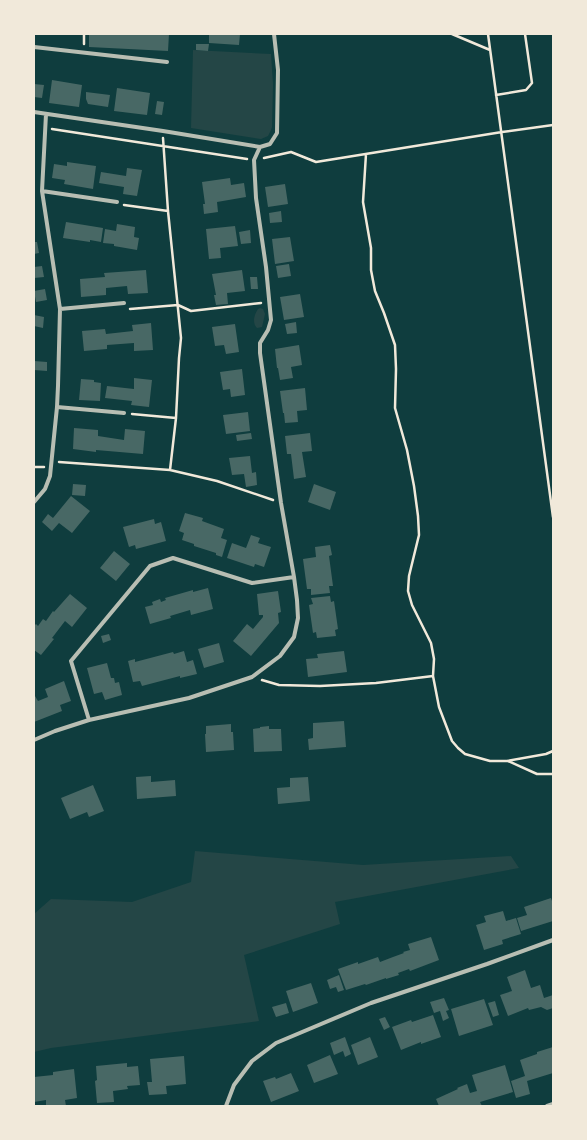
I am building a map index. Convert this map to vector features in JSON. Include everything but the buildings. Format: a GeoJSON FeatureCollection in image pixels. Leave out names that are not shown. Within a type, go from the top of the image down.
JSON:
{"type":"FeatureCollection","features":[{"type":"Feature","properties":{"kind":"street"},"geometry":{"type":"LineString","coordinates":[[34,112],[260,147],[270,144],[277,133],[278,70],[274,34]]}},
{"type":"Feature","properties":{"kind":"street"},"geometry":{"type":"LineString","coordinates":[[34,47],[167,62]]}},
{"type":"Feature","properties":{"kind":"street"},"geometry":{"type":"LineString","coordinates":[[34,502],[45,489],[50,476],[57,407],[60,309],[42,191],[46,114]]}},
{"type":"Feature","properties":{"kind":"street"},"geometry":{"type":"LineString","coordinates":[[34,740],[89,720],[189,698],[252,677],[280,656],[294,637],[298,618],[294,577],[281,503],[260,353],[260,343],[268,330],[271,320],[270,302],[256,198],[254,160],[260,147]]}},
{"type":"Feature","properties":{"kind":"street"},"geometry":{"type":"LineString","coordinates":[[42,191],[117,202]]}},
{"type":"Feature","properties":{"kind":"street"},"geometry":{"type":"LineString","coordinates":[[60,309],[124,303]]}},
{"type":"Feature","properties":{"kind":"street"},"geometry":{"type":"LineString","coordinates":[[57,407],[124,413]]}},
{"type":"Feature","properties":{"kind":"street"},"geometry":{"type":"LineString","coordinates":[[89,720],[71,661],[150,566],[173,558],[252,583],[294,577]]}},
{"type":"Feature","properties":{"kind":"street"},"geometry":{"type":"LineString","coordinates":[[226,1106],[234,1085],[252,1061],[276,1043],[370,1003],[487,964],[553,940]]}},
{"type":"Feature","properties":{"kind":"street"},"geometry":{"type":"LineString","coordinates":[[547,1106],[553,1104]]}},
{"type":"Feature","properties":{"kind":"path"},"geometry":{"type":"LineString","coordinates":[[452,34],[490,50]]}},
{"type":"Feature","properties":{"kind":"path"},"geometry":{"type":"LineString","coordinates":[[488,34],[553,517]]}},
{"type":"Feature","properties":{"kind":"path"},"geometry":{"type":"LineString","coordinates":[[496,95],[526,90],[532,83],[526,34]]}},
{"type":"Feature","properties":{"kind":"path"},"geometry":{"type":"LineString","coordinates":[[45,128],[254,160],[291,152],[316,162],[553,125]]}},
{"type":"Feature","properties":{"kind":"path"},"geometry":{"type":"LineString","coordinates":[[163,131],[168,211],[181,338],[176,418],[170,470]]}},
{"type":"Feature","properties":{"kind":"path"},"geometry":{"type":"LineString","coordinates":[[366,154],[363,202],[371,248],[371,270],[375,291],[395,345],[395,408],[407,450],[418,516],[419,535],[409,576],[408,591],[412,605],[431,643],[434,659],[433,676],[439,707],[452,740],[465,754],[490,761],[507,761],[546,754],[553,751]]}},
{"type":"Feature","properties":{"kind":"path"},"geometry":{"type":"LineString","coordinates":[[117,202],[120,205],[168,211]]}},
{"type":"Feature","properties":{"kind":"path"},"geometry":{"type":"LineString","coordinates":[[124,303],[131,309],[178,305],[191,311],[270,302]]}},
{"type":"Feature","properties":{"kind":"path"},"geometry":{"type":"LineString","coordinates":[[124,413],[176,418]]}},
{"type":"Feature","properties":{"kind":"path"},"geometry":{"type":"LineString","coordinates":[[51,461],[170,470],[217,481],[281,503]]}},
{"type":"Feature","properties":{"kind":"path"},"geometry":{"type":"LineString","coordinates":[[252,677],[279,685],[320,686],[376,683],[433,676]]}},
{"type":"Feature","properties":{"kind":"path"},"geometry":{"type":"LineString","coordinates":[[507,761],[537,774],[553,774]]}},
{"type":"Feature","properties":{"kind":"shaded area"},"geometry":{"type":"Polygon","coordinates":[[[193,50],[271,54],[273,84],[272,127],[268,136],[261,139],[191,128],[193,50]]]}},
{"type":"Feature","properties":{"kind":"shaded area"},"geometry":{"type":"Polygon","coordinates":[[[258,309],[263,309],[265,314],[262,327],[257,328],[254,324],[254,319],[258,309]]]}},
{"type":"Feature","properties":{"kind":"shaded area"},"geometry":{"type":"Polygon","coordinates":[[[195,851],[363,865],[511,856],[519,868],[335,902],[340,924],[244,955],[259,1021],[51,1048],[34,1052],[34,914],[51,899],[132,902],[191,882],[195,851]]]}}]}
